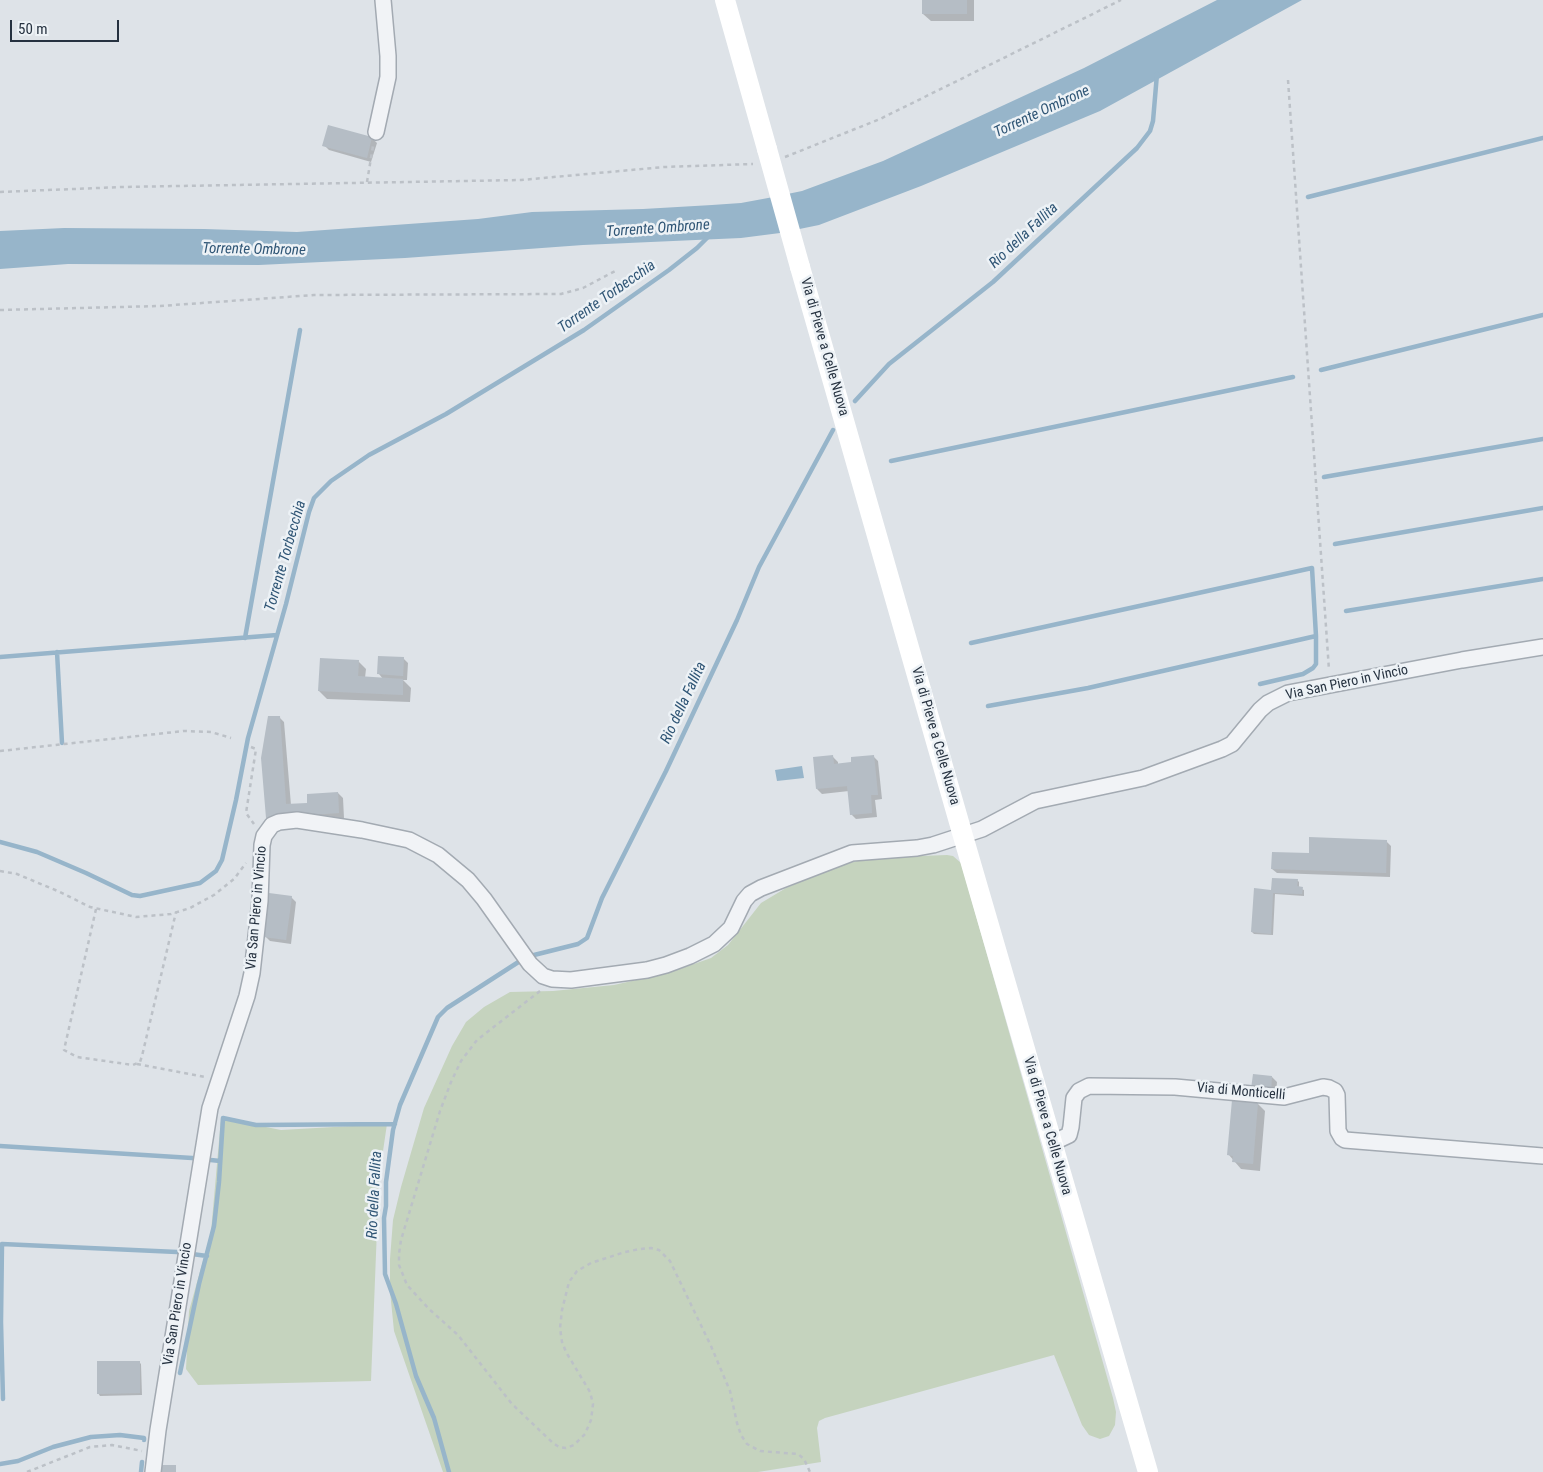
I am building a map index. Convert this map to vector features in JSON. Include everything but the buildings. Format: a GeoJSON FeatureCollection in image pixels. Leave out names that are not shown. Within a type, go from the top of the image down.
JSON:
{"type":"FeatureCollection","features":[{"type":"Feature","properties":{"kind":"main road","name":"Via di Pieve a Celle Nuova"},"geometry":{"type":"LineString","coordinates":[[724,0],[963,836],[1148,1472]]}},
{"type":"Feature","properties":{"kind":"street"},"geometry":{"type":"LineString","coordinates":[[376,132],[388,77],[383,0]]}},
{"type":"Feature","properties":{"kind":"street","name":"Via San Piero in Vincio"},"geometry":{"type":"LineString","coordinates":[[152,1472],[210,1108],[247,996],[252,973],[260,901],[262,845],[264,836],[272,825],[279,822],[297,820],[398,837],[426,847],[448,862],[468,880],[484,899],[530,964],[543,976],[552,979],[571,980],[646,970],[666,965],[703,950],[724,936],[744,901],[750,894],[760,888],[852,853],[918,848],[963,836],[1035,801],[1143,778],[1222,749],[1232,744],[1268,703],[1288,693],[1543,647]]}},
{"type":"Feature","properties":{"kind":"street","name":"Via di Monticelli"},"geometry":{"type":"LineString","coordinates":[[1052,1143],[1069,1135],[1074,1098],[1079,1090],[1089,1086],[1195,1088],[1284,1097],[1323,1087],[1330,1088],[1337,1095],[1338,1131],[1342,1138],[1346,1140],[1543,1156]]}},
{"type":"Feature","properties":{"kind":"path"},"geometry":{"type":"LineString","coordinates":[[0,192],[122,187],[521,180],[770,157],[880,119],[1121,0]]}},
{"type":"Feature","properties":{"kind":"path"},"geometry":{"type":"LineString","coordinates":[[1288,80],[1330,684]]}},
{"type":"Feature","properties":{"kind":"path"},"geometry":{"type":"LineString","coordinates":[[366,182],[376,132]]}},
{"type":"Feature","properties":{"kind":"path"},"geometry":{"type":"LineString","coordinates":[[0,310],[160,306],[330,295],[562,294],[583,288],[617,270]]}},
{"type":"Feature","properties":{"kind":"path"},"geometry":{"type":"LineString","coordinates":[[0,751],[184,731],[211,732],[231,738]]}},
{"type":"Feature","properties":{"kind":"path"},"geometry":{"type":"LineString","coordinates":[[251,747],[256,750],[246,813],[264,836]]}},
{"type":"Feature","properties":{"kind":"path"},"geometry":{"type":"LineString","coordinates":[[0,871],[17,874],[96,909],[136,917],[176,912],[190,908],[214,895],[234,879],[249,859]]}},
{"type":"Feature","properties":{"kind":"path"},"geometry":{"type":"LineString","coordinates":[[96,909],[64,1050],[77,1057],[117,1064],[136,1064],[219,1079]]}},
{"type":"Feature","properties":{"kind":"path"},"geometry":{"type":"LineString","coordinates":[[136,1064],[140,1062],[142,1056],[176,912]]}},
{"type":"Feature","properties":{"kind":"path"},"geometry":{"type":"LineString","coordinates":[[552,979],[478,1040],[461,1061],[451,1082],[440,1111],[401,1240],[399,1265],[407,1285],[429,1309],[458,1335],[512,1404],[553,1443],[559,1447],[566,1448],[574,1445],[586,1434],[591,1420],[593,1404],[590,1392],[562,1342],[560,1328],[568,1282],[577,1271],[591,1263],[640,1249],[651,1248],[659,1250],[670,1261],[712,1346],[731,1396],[736,1423],[747,1444],[760,1451],[798,1454],[804,1459],[810,1472]]}},
{"type":"Feature","properties":{"kind":"path"},"geometry":{"type":"LineString","coordinates":[[27,1472],[96,1446],[112,1445],[155,1454]]}},
{"type":"Feature","properties":{"kind":"green space"},"geometry":{"type":"Polygon","coordinates":[[[953,856],[961,863],[1113,1398],[1116,1412],[1115,1425],[1109,1436],[1100,1439],[1089,1435],[1082,1425],[1054,1355],[825,1418],[819,1421],[817,1428],[821,1462],[758,1472],[443,1472],[394,1331],[390,1291],[390,1259],[393,1220],[424,1108],[452,1046],[466,1022],[484,1007],[510,992],[553,991],[614,985],[671,972],[711,958],[728,945],[761,903],[786,888],[839,866],[868,858],[953,856]]]}},
{"type":"Feature","properties":{"kind":"green space"},"geometry":{"type":"Polygon","coordinates":[[[221,1118],[281,1130],[387,1124],[379,1178],[371,1381],[198,1385],[186,1369],[189,1311],[211,1232],[221,1118]]]}},
{"type":"Feature","properties":{"kind":"water","name":"Torrente Ombrone"},"geometry":{"type":"Polygon","coordinates":[[[1217,0],[1302,0],[1100,111],[921,186],[819,225],[741,238],[583,245],[405,258],[259,265],[68,264],[0,269],[0,231],[64,228],[297,232],[478,219],[532,212],[643,209],[741,203],[802,191],[883,161],[1084,68],[1217,0]]]}},
{"type":"Feature","properties":{"kind":"water"},"geometry":{"type":"Polygon","coordinates":[[[802,766],[804,778],[777,781],[775,770],[802,766]]]}},
{"type":"Feature","properties":{"kind":"waterway","name":"Rio della Fallita"},"geometry":{"type":"LineString","coordinates":[[855,401],[889,364],[993,282],[1137,148],[1150,131],[1153,121],[1157,74]]}},
{"type":"Feature","properties":{"kind":"waterway"},"geometry":{"type":"LineString","coordinates":[[1308,197],[1543,138]]}},
{"type":"Feature","properties":{"kind":"waterway","name":"Torrente Torbecchia"},"geometry":{"type":"LineString","coordinates":[[0,842],[37,852],[132,895],[140,896],[200,883],[216,871],[222,860],[248,738],[314,498],[331,481],[369,455],[446,414],[584,330],[669,270],[709,236]]}},
{"type":"Feature","properties":{"kind":"waterway"},"geometry":{"type":"LineString","coordinates":[[1321,370],[1543,315]]}},
{"type":"Feature","properties":{"kind":"waterway"},"geometry":{"type":"LineString","coordinates":[[245,638],[300,330]]}},
{"type":"Feature","properties":{"kind":"waterway"},"geometry":{"type":"LineString","coordinates":[[891,461],[1293,377]]}},
{"type":"Feature","properties":{"kind":"waterway","name":"Rio della Fallita"},"geometry":{"type":"LineString","coordinates":[[534,955],[578,944],[587,938],[602,898],[666,771],[737,620],[759,567],[833,430]]}},
{"type":"Feature","properties":{"kind":"waterway"},"geometry":{"type":"LineString","coordinates":[[1324,477],[1543,439]]}},
{"type":"Feature","properties":{"kind":"waterway"},"geometry":{"type":"LineString","coordinates":[[1335,544],[1543,508]]}},
{"type":"Feature","properties":{"kind":"waterway"},"geometry":{"type":"LineString","coordinates":[[971,643],[1312,568],[1316,664],[1303,674],[1260,684]]}},
{"type":"Feature","properties":{"kind":"waterway"},"geometry":{"type":"LineString","coordinates":[[1346,611],[1543,579]]}},
{"type":"Feature","properties":{"kind":"waterway"},"geometry":{"type":"LineString","coordinates":[[0,657],[277,635]]}},
{"type":"Feature","properties":{"kind":"waterway"},"geometry":{"type":"LineString","coordinates":[[988,706],[1088,688],[1316,636]]}},
{"type":"Feature","properties":{"kind":"waterway"},"geometry":{"type":"LineString","coordinates":[[57,652],[62,743]]}},
{"type":"Feature","properties":{"kind":"waterway","name":"Rio della Fallita"},"geometry":{"type":"LineString","coordinates":[[449,1472],[434,1418],[416,1376],[396,1304],[385,1274],[384,1218],[386,1182],[393,1130],[400,1105],[438,1017],[447,1008],[520,961]]}},
{"type":"Feature","properties":{"kind":"waterway"},"geometry":{"type":"LineString","coordinates":[[180,1373],[199,1284],[214,1226],[223,1118],[256,1125],[395,1124]]}},
{"type":"Feature","properties":{"kind":"waterway"},"geometry":{"type":"LineString","coordinates":[[0,1146],[220,1161]]}},
{"type":"Feature","properties":{"kind":"waterway"},"geometry":{"type":"LineString","coordinates":[[3,1399],[1,1322],[2,1244],[177,1252],[207,1256]]}},
{"type":"Feature","properties":{"kind":"waterway"},"geometry":{"type":"LineString","coordinates":[[0,1464],[18,1461],[53,1447],[91,1437],[120,1435],[144,1438],[144,1440]]}},
{"type":"Feature","properties":{"kind":"waterway"},"geometry":{"type":"LineString","coordinates":[[141,1472],[142,1462]]}}]}
